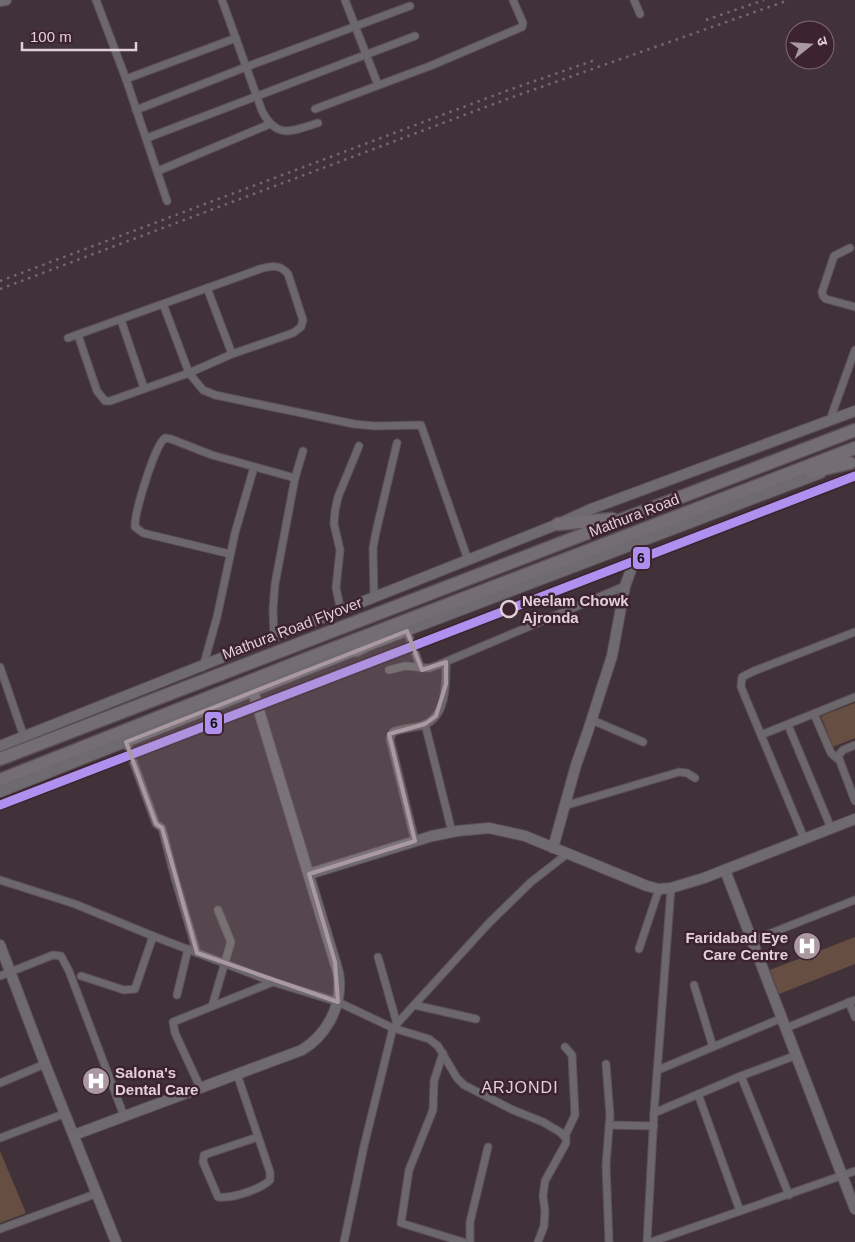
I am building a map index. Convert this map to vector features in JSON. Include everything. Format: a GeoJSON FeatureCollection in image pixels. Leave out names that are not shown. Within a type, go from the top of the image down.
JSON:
{"type":"FeatureCollection","features":[{"type":"Feature","properties":{"kind":"highway","name":"Mathura Road"},"geometry":{"type":"LineString","coordinates":[[597,529],[855,430]]}},
{"type":"Feature","properties":{"kind":"highway","name":"Mathura Road"},"geometry":{"type":"LineString","coordinates":[[426,613],[855,448]]}},
{"type":"Feature","properties":{"kind":"highway"},"geometry":{"type":"LineString","coordinates":[[770,481],[852,462]]}},
{"type":"Feature","properties":{"kind":"highway"},"geometry":{"type":"LineString","coordinates":[[558,524],[625,518]]}},
{"type":"Feature","properties":{"kind":"highway","name":"Mathura Road Flyover"},"geometry":{"type":"LineString","coordinates":[[0,760],[597,529]]}},
{"type":"Feature","properties":{"kind":"highway"},"geometry":{"type":"LineString","coordinates":[[356,650],[426,613]]}},
{"type":"Feature","properties":{"kind":"highway"},"geometry":{"type":"LineString","coordinates":[[0,780],[426,613]]}},
{"type":"Feature","properties":{"kind":"street"},"geometry":{"type":"LineString","coordinates":[[0,1],[6,0]]}},
{"type":"Feature","properties":{"kind":"street"},"geometry":{"type":"LineString","coordinates":[[96,0],[147,138],[167,200]]}},
{"type":"Feature","properties":{"kind":"street"},"geometry":{"type":"LineString","coordinates":[[222,0],[256,96],[270,124],[276,128],[289,131],[318,122]]}},
{"type":"Feature","properties":{"kind":"street"},"geometry":{"type":"LineString","coordinates":[[345,0],[378,85]]}},
{"type":"Feature","properties":{"kind":"street"},"geometry":{"type":"LineString","coordinates":[[315,109],[430,66],[522,27],[523,23],[513,0]]}},
{"type":"Feature","properties":{"kind":"street"},"geometry":{"type":"LineString","coordinates":[[634,0],[640,14]]}},
{"type":"Feature","properties":{"kind":"street"},"geometry":{"type":"LineString","coordinates":[[136,110],[410,6]]}},
{"type":"Feature","properties":{"kind":"street"},"geometry":{"type":"LineString","coordinates":[[147,138],[415,36]]}},
{"type":"Feature","properties":{"kind":"street"},"geometry":{"type":"LineString","coordinates":[[126,79],[236,38]]}},
{"type":"Feature","properties":{"kind":"street"},"geometry":{"type":"LineString","coordinates":[[158,171],[270,124]]}},
{"type":"Feature","properties":{"kind":"street"},"geometry":{"type":"LineString","coordinates":[[850,248],[834,256],[822,292],[826,299],[855,307]]}},
{"type":"Feature","properties":{"kind":"street"},"geometry":{"type":"LineString","coordinates":[[68,338],[207,288],[268,267],[277,266],[283,268],[288,274],[303,320],[301,327],[293,333],[232,354],[189,373],[110,400],[105,400],[97,391],[78,335]]}},
{"type":"Feature","properties":{"kind":"street"},"geometry":{"type":"LineString","coordinates":[[207,288],[232,354]]}},
{"type":"Feature","properties":{"kind":"street"},"geometry":{"type":"LineString","coordinates":[[164,304],[189,373],[203,390],[215,395],[354,424],[376,426],[421,425],[468,560]]}},
{"type":"Feature","properties":{"kind":"street"},"geometry":{"type":"LineString","coordinates":[[121,320],[144,388]]}},
{"type":"Feature","properties":{"kind":"street"},"geometry":{"type":"LineString","coordinates":[[831,421],[855,350]]}},
{"type":"Feature","properties":{"kind":"street"},"geometry":{"type":"LineString","coordinates":[[0,746],[203,667],[591,509],[855,412]]}},
{"type":"Feature","properties":{"kind":"street"},"geometry":{"type":"LineString","coordinates":[[230,554],[143,533],[136,527],[138,510],[161,441],[165,438],[212,455],[295,478]]}},
{"type":"Feature","properties":{"kind":"street"},"geometry":{"type":"LineString","coordinates":[[374,598],[373,548],[397,443]]}},
{"type":"Feature","properties":{"kind":"street"},"geometry":{"type":"LineString","coordinates":[[340,611],[336,588],[340,550],[334,524],[335,511],[338,497],[360,446]]}},
{"type":"Feature","properties":{"kind":"street"},"geometry":{"type":"LineString","coordinates":[[274,638],[273,609],[275,584],[302,451]]}},
{"type":"Feature","properties":{"kind":"street"},"geometry":{"type":"LineString","coordinates":[[0,792],[356,650],[852,462]]}},
{"type":"Feature","properties":{"kind":"street"},"geometry":{"type":"LineString","coordinates":[[203,667],[217,617],[230,554],[254,467]]}},
{"type":"Feature","properties":{"kind":"street"},"geometry":{"type":"LineString","coordinates":[[553,848],[576,765],[592,720],[616,638],[625,586],[641,543]]}},
{"type":"Feature","properties":{"kind":"street"},"geometry":{"type":"LineString","coordinates":[[388,670],[405,666],[429,668],[446,662],[625,586]]}},
{"type":"Feature","properties":{"kind":"street"},"geometry":{"type":"LineString","coordinates":[[407,631],[421,668]]}},
{"type":"Feature","properties":{"kind":"street"},"geometry":{"type":"LineString","coordinates":[[804,838],[741,687],[742,677],[855,632]]}},
{"type":"Feature","properties":{"kind":"street"},"geometry":{"type":"LineString","coordinates":[[415,841],[390,739],[393,732],[432,721],[439,710],[446,684],[446,662]]}},
{"type":"Feature","properties":{"kind":"street"},"geometry":{"type":"LineString","coordinates":[[0,667],[24,737]]}},
{"type":"Feature","properties":{"kind":"street"},"geometry":{"type":"LineString","coordinates":[[74,1135],[302,1050],[314,1042],[331,1018],[338,1002],[339,981],[335,962],[253,691]]}},
{"type":"Feature","properties":{"kind":"street"},"geometry":{"type":"LineString","coordinates":[[761,735],[855,697]]}},
{"type":"Feature","properties":{"kind":"street"},"geometry":{"type":"LineString","coordinates":[[814,714],[832,753],[839,760],[855,801]]}},
{"type":"Feature","properties":{"kind":"street"},"geometry":{"type":"LineString","coordinates":[[592,720],[643,742]]}},
{"type":"Feature","properties":{"kind":"street"},"geometry":{"type":"LineString","coordinates":[[424,724],[452,832]]}},
{"type":"Feature","properties":{"kind":"street"},"geometry":{"type":"LineString","coordinates":[[788,725],[831,828]]}},
{"type":"Feature","properties":{"kind":"street"},"geometry":{"type":"LineString","coordinates":[[126,742],[156,824],[162,828],[198,953]]}},
{"type":"Feature","properties":{"kind":"street"},"geometry":{"type":"LineString","coordinates":[[839,760],[840,752],[855,745]]}},
{"type":"Feature","properties":{"kind":"street"},"geometry":{"type":"LineString","coordinates":[[564,806],[679,772],[687,773],[695,778]]}},
{"type":"Feature","properties":{"kind":"street"},"geometry":{"type":"LineString","coordinates":[[309,874],[415,841],[452,832],[489,828],[514,832],[647,886],[659,889],[671,888],[724,870],[855,818]]}},
{"type":"Feature","properties":{"kind":"street"},"geometry":{"type":"LineString","coordinates":[[344,1242],[368,1130],[395,1026],[490,922],[531,882],[567,854]]}},
{"type":"Feature","properties":{"kind":"street"},"geometry":{"type":"LineString","coordinates":[[724,870],[855,1209]]}},
{"type":"Feature","properties":{"kind":"street"},"geometry":{"type":"LineString","coordinates":[[0,880],[75,904],[274,982],[338,1002],[433,1041],[443,1053],[457,1078],[464,1085],[513,1110],[543,1122],[565,1136]]}},
{"type":"Feature","properties":{"kind":"street"},"geometry":{"type":"LineString","coordinates":[[647,1242],[654,1112],[671,888]]}},
{"type":"Feature","properties":{"kind":"street"},"geometry":{"type":"LineString","coordinates":[[639,949],[659,889]]}},
{"type":"Feature","properties":{"kind":"street"},"geometry":{"type":"LineString","coordinates":[[751,941],[855,900]]}},
{"type":"Feature","properties":{"kind":"street"},"geometry":{"type":"LineString","coordinates":[[212,1006],[231,942],[218,910]]}},
{"type":"Feature","properties":{"kind":"street"},"geometry":{"type":"LineString","coordinates":[[81,976],[124,990],[135,989],[153,936]]}},
{"type":"Feature","properties":{"kind":"street"},"geometry":{"type":"LineString","coordinates":[[0,945],[116,1242]]}},
{"type":"Feature","properties":{"kind":"street"},"geometry":{"type":"LineString","coordinates":[[177,995],[188,949]]}},
{"type":"Feature","properties":{"kind":"street"},"geometry":{"type":"LineString","coordinates":[[0,976],[53,956],[57,955],[64,959],[124,1116]]}},
{"type":"Feature","properties":{"kind":"street"},"geometry":{"type":"LineString","coordinates":[[378,957],[395,1026]]}},
{"type":"Feature","properties":{"kind":"street"},"geometry":{"type":"LineString","coordinates":[[200,1088],[175,1033],[173,1022],[274,982]]}},
{"type":"Feature","properties":{"kind":"street"},"geometry":{"type":"LineString","coordinates":[[694,985],[713,1048]]}},
{"type":"Feature","properties":{"kind":"street"},"geometry":{"type":"LineString","coordinates":[[658,1070],[713,1048],[852,1001],[855,1017]]}},
{"type":"Feature","properties":{"kind":"street"},"geometry":{"type":"LineString","coordinates":[[414,1005],[476,1019]]}},
{"type":"Feature","properties":{"kind":"street"},"geometry":{"type":"LineString","coordinates":[[538,1242],[544,1226],[543,1196],[545,1181],[566,1143],[565,1136],[574,1115],[572,1055],[565,1047]]}},
{"type":"Feature","properties":{"kind":"street"},"geometry":{"type":"LineString","coordinates":[[443,1053],[434,1081],[433,1110],[409,1170],[401,1223],[463,1242]]}},
{"type":"Feature","properties":{"kind":"street"},"geometry":{"type":"LineString","coordinates":[[654,1112],[797,1055]]}},
{"type":"Feature","properties":{"kind":"street"},"geometry":{"type":"LineString","coordinates":[[0,1083],[45,1064]]}},
{"type":"Feature","properties":{"kind":"street"},"geometry":{"type":"LineString","coordinates":[[606,1064],[609,1125],[606,1165],[609,1242]]}},
{"type":"Feature","properties":{"kind":"street"},"geometry":{"type":"LineString","coordinates":[[237,1074],[270,1172],[270,1180],[264,1186],[226,1198],[218,1197],[203,1162],[204,1155],[258,1137]]}},
{"type":"Feature","properties":{"kind":"street"},"geometry":{"type":"LineString","coordinates":[[741,1076],[788,1195]]}},
{"type":"Feature","properties":{"kind":"street"},"geometry":{"type":"LineString","coordinates":[[698,1094],[740,1211]]}},
{"type":"Feature","properties":{"kind":"street"},"geometry":{"type":"LineString","coordinates":[[0,1138],[66,1113]]}},
{"type":"Feature","properties":{"kind":"street"},"geometry":{"type":"LineString","coordinates":[[609,1125],[654,1126]]}},
{"type":"Feature","properties":{"kind":"street"},"geometry":{"type":"LineString","coordinates":[[470,1242],[470,1222],[488,1147]]}},
{"type":"Feature","properties":{"kind":"street"},"geometry":{"type":"LineString","coordinates":[[651,1242],[855,1171]]}},
{"type":"Feature","properties":{"kind":"street"},"geometry":{"type":"LineString","coordinates":[[0,1229],[98,1193]]}},
{"type":"Feature","properties":{"kind":"highlighted area"},"geometry":{"type":"Polygon","coordinates":[[[407,631],[422,670],[446,662],[446,684],[436,716],[425,724],[389,734],[415,841],[309,874],[335,962],[338,1002],[197,953],[162,828],[156,824],[126,742],[407,631]]]}},
{"type":"Feature","properties":{"kind":"shaded area"},"geometry":{"type":"Polygon","coordinates":[[[855,703],[855,738],[833,747],[821,716],[855,703]]]}},
{"type":"Feature","properties":{"kind":"shaded area"},"geometry":{"type":"Polygon","coordinates":[[[855,937],[855,964],[779,994],[770,970],[855,937]]]}},
{"type":"Feature","properties":{"kind":"shaded area"},"geometry":{"type":"Polygon","coordinates":[[[0,1151],[26,1213],[0,1223],[0,1151]]]}},
{"type":"Feature","properties":{"kind":"railway"},"geometry":{"type":"LineString","coordinates":[[706,20],[764,0]]}},
{"type":"Feature","properties":{"kind":"railway"},"geometry":{"type":"LineString","coordinates":[[0,289],[507,99],[789,0]]}},
{"type":"Feature","properties":{"kind":"railway"},"geometry":{"type":"LineString","coordinates":[[0,281],[506,91],[595,60]]}},
{"type":"Feature","properties":{"kind":"transit line","name":"6"},"geometry":{"type":"LineString","coordinates":[[0,805],[855,476]]}},
{"type":"Feature","properties":{"kind":"place","name":"Neelam Chowk Ajronda"},"geometry":{"type":"Point","coordinates":[509,609]}},
{"type":"Feature","properties":{"kind":"place","name":"Faridabad Eye Care Centre"},"geometry":{"type":"Point","coordinates":[807,946]}},
{"type":"Feature","properties":{"kind":"place","name":"Salona's Dental Care"},"geometry":{"type":"Point","coordinates":[96,1081]}},
{"type":"Feature","properties":{"kind":"district","name":"ARJONDI"},"geometry":{"type":"Point","coordinates":[520,1087]}}]}
